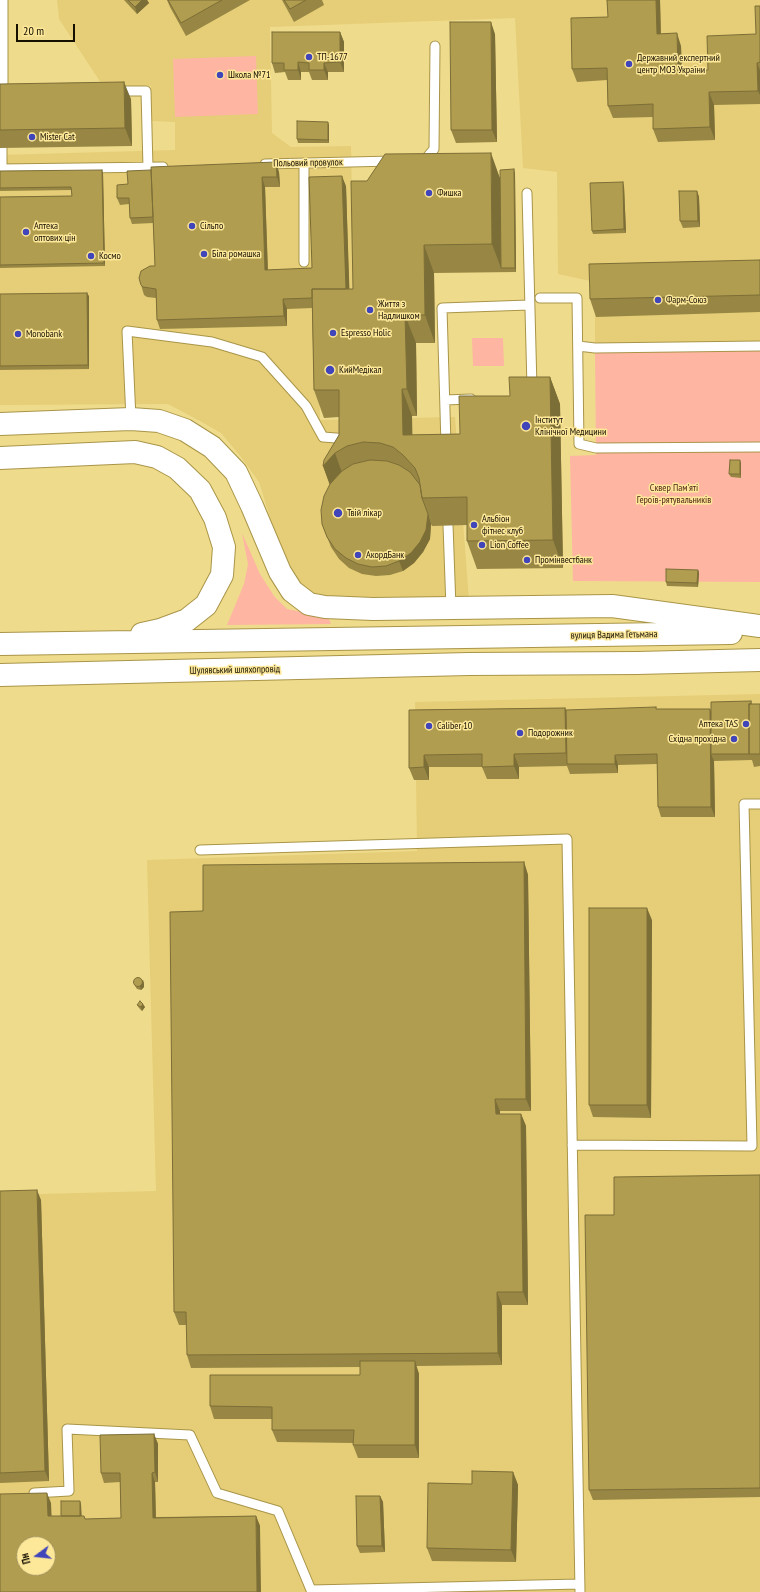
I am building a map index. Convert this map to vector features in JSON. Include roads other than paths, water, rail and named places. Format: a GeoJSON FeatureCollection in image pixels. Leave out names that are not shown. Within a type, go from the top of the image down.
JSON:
{"type":"FeatureCollection","features":[{"type":"Feature","properties":{"kind":"main road"},"geometry":{"type":"LineString","coordinates":[[0,424],[131,419],[159,421],[185,430],[212,447],[236,472],[280,572],[292,591],[308,604],[325,607],[451,608],[612,606],[760,626]]}},
{"type":"Feature","properties":{"kind":"main road"},"geometry":{"type":"LineString","coordinates":[[0,458],[135,452],[157,457],[177,468],[200,490],[215,518],[224,547],[222,575],[206,605],[186,620],[160,630],[98,642],[0,644]]}},
{"type":"Feature","properties":{"kind":"main road","name":"вулиця Вадима Гетьмана"},"geometry":{"type":"LineString","coordinates":[[98,642],[468,638],[760,632]]}},
{"type":"Feature","properties":{"kind":"main road","name":"Шулявський шляхопровід"},"geometry":{"type":"LineString","coordinates":[[0,675],[469,664],[637,664],[760,660]]}},
{"type":"Feature","properties":{"kind":"lane"},"geometry":{"type":"LineString","coordinates":[[2,102],[7,90],[3,0]]}},
{"type":"Feature","properties":{"kind":"lane","name":"Польовий провулок"},"geometry":{"type":"LineString","coordinates":[[257,164],[424,161],[434,149],[435,46]]}},
{"type":"Feature","properties":{"kind":"lane"},"geometry":{"type":"LineString","coordinates":[[106,91],[146,91],[148,168]]}},
{"type":"Feature","properties":{"kind":"lane"},"geometry":{"type":"LineString","coordinates":[[2,148],[1,169],[171,167]]}},
{"type":"Feature","properties":{"kind":"lane"},"geometry":{"type":"LineString","coordinates":[[304,163],[304,262]]}},
{"type":"Feature","properties":{"kind":"lane"},"geometry":{"type":"LineString","coordinates":[[527,193],[532,398]]}},
{"type":"Feature","properties":{"kind":"lane"},"geometry":{"type":"LineString","coordinates":[[540,298],[577,298],[579,444],[596,448],[760,447]]}},
{"type":"Feature","properties":{"kind":"lane"},"geometry":{"type":"LineString","coordinates":[[446,454],[443,439],[445,400],[442,308],[529,305]]}},
{"type":"Feature","properties":{"kind":"lane"},"geometry":{"type":"LineString","coordinates":[[131,419],[127,331],[212,342],[262,357],[306,406],[323,438],[349,439]]}},
{"type":"Feature","properties":{"kind":"lane"},"geometry":{"type":"LineString","coordinates":[[578,346],[595,348],[760,346]]}},
{"type":"Feature","properties":{"kind":"lane"},"geometry":{"type":"LineString","coordinates":[[445,400],[477,399]]}},
{"type":"Feature","properties":{"kind":"lane"},"geometry":{"type":"LineString","coordinates":[[448,525],[451,608]]}},
{"type":"Feature","properties":{"kind":"lane"},"geometry":{"type":"LineString","coordinates":[[572,1146],[752,1146],[744,804],[760,804]]}},
{"type":"Feature","properties":{"kind":"lane"},"geometry":{"type":"LineString","coordinates":[[34,1492],[69,1491],[67,1430],[190,1434],[217,1492],[278,1511],[311,1590],[580,1588],[567,839],[200,850]]}},
{"type":"Feature","properties":{"kind":"place","name":"ТП-1677"},"geometry":{"type":"Point","coordinates":[309,57]}},
{"type":"Feature","properties":{"kind":"place","name":"Державний експертний центр МОЗ України"},"geometry":{"type":"Point","coordinates":[629,64]}},
{"type":"Feature","properties":{"kind":"place","name":"Школа №71"},"geometry":{"type":"Point","coordinates":[220,75]}},
{"type":"Feature","properties":{"kind":"place","name":"Mister Cat"},"geometry":{"type":"Point","coordinates":[32,137]}},
{"type":"Feature","properties":{"kind":"place","name":"Фишка"},"geometry":{"type":"Point","coordinates":[429,193]}},
{"type":"Feature","properties":{"kind":"place","name":"Сільпо"},"geometry":{"type":"Point","coordinates":[192,226]}},
{"type":"Feature","properties":{"kind":"place","name":"Аптека оптових цін"},"geometry":{"type":"Point","coordinates":[26,232]}},
{"type":"Feature","properties":{"kind":"place","name":"Біла ромашка"},"geometry":{"type":"Point","coordinates":[204,254]}},
{"type":"Feature","properties":{"kind":"place","name":"Космо"},"geometry":{"type":"Point","coordinates":[91,256]}},
{"type":"Feature","properties":{"kind":"place","name":"Фарм-Союз"},"geometry":{"type":"Point","coordinates":[658,300]}},
{"type":"Feature","properties":{"kind":"place","name":"Життя з Надлишком"},"geometry":{"type":"Point","coordinates":[370,310]}},
{"type":"Feature","properties":{"kind":"place","name":"Espresso Holic"},"geometry":{"type":"Point","coordinates":[333,333]}},
{"type":"Feature","properties":{"kind":"place","name":"Monobank"},"geometry":{"type":"Point","coordinates":[18,334]}},
{"type":"Feature","properties":{"kind":"place","name":"КийМедікал"},"geometry":{"type":"Point","coordinates":[330,370]}},
{"type":"Feature","properties":{"kind":"place","name":"Інститут Клінічної Медицини"},"geometry":{"type":"Point","coordinates":[526,426]}},
{"type":"Feature","properties":{"kind":"place","name":"Твій лікар"},"geometry":{"type":"Point","coordinates":[338,513]}},
{"type":"Feature","properties":{"kind":"place","name":"Альбіон фітнес клуб"},"geometry":{"type":"Point","coordinates":[474,525]}},
{"type":"Feature","properties":{"kind":"place","name":"Lion Coffee"},"geometry":{"type":"Point","coordinates":[482,545]}},
{"type":"Feature","properties":{"kind":"place","name":"АкордБанк"},"geometry":{"type":"Point","coordinates":[358,555]}},
{"type":"Feature","properties":{"kind":"place","name":"Промінвестбанк"},"geometry":{"type":"Point","coordinates":[527,560]}},
{"type":"Feature","properties":{"kind":"place","name":"Аптека TAS"},"geometry":{"type":"Point","coordinates":[746,724]}},
{"type":"Feature","properties":{"kind":"place","name":"Caliber 10"},"geometry":{"type":"Point","coordinates":[429,726]}},
{"type":"Feature","properties":{"kind":"place","name":"Подорожник"},"geometry":{"type":"Point","coordinates":[520,733]}},
{"type":"Feature","properties":{"kind":"place","name":"Східна прохідна"},"geometry":{"type":"Point","coordinates":[734,739]}},
{"type":"Feature","properties":{"kind":"park label","name":"Сквер Пам'яті Героїв-рятувальників"},"geometry":{"type":"Point","coordinates":[674,494]}}]}
